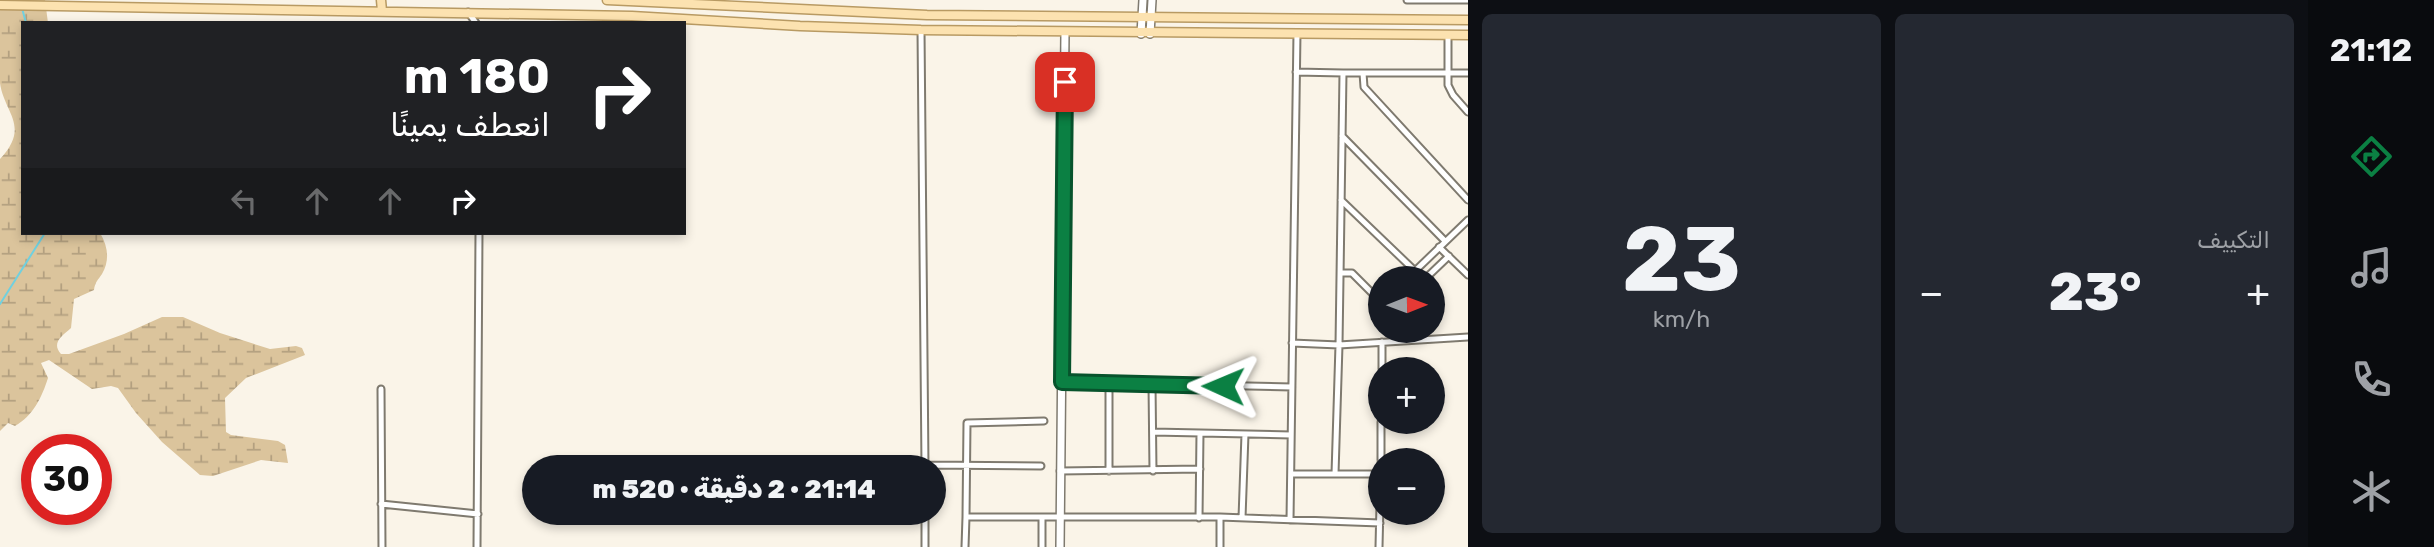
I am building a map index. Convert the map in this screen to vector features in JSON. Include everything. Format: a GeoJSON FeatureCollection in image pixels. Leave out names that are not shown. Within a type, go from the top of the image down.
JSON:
{"type":"FeatureCollection","features":[{"type":"Feature","properties":{"kind":"main road"},"geometry":{"type":"LineString","coordinates":[[381,0],[382,10]]}},
{"type":"Feature","properties":{"kind":"main road"},"geometry":{"type":"LineString","coordinates":[[607,0],[914,15],[1468,20]]}},
{"type":"Feature","properties":{"kind":"main road"},"geometry":{"type":"LineString","coordinates":[[0,5],[632,16],[921,30],[1468,35]]}},
{"type":"Feature","properties":{"kind":"street"},"geometry":{"type":"LineString","coordinates":[[621,0],[622,16]]}},
{"type":"Feature","properties":{"kind":"street"},"geometry":{"type":"LineString","coordinates":[[1143,0],[1146,34]]}},
{"type":"Feature","properties":{"kind":"street"},"geometry":{"type":"LineString","coordinates":[[1145,17],[1152,0]]}},
{"type":"Feature","properties":{"kind":"street"},"geometry":{"type":"LineString","coordinates":[[1407,0],[1468,0]]}},
{"type":"Feature","properties":{"kind":"street"},"geometry":{"type":"LineString","coordinates":[[632,1],[632,16]]}},
{"type":"Feature","properties":{"kind":"street"},"geometry":{"type":"LineString","coordinates":[[468,12],[475,21]]}},
{"type":"Feature","properties":{"kind":"street"},"geometry":{"type":"LineString","coordinates":[[488,21],[496,13]]}},
{"type":"Feature","properties":{"kind":"street"},"geometry":{"type":"LineString","coordinates":[[921,30],[925,455]]}},
{"type":"Feature","properties":{"kind":"street"},"geometry":{"type":"LineString","coordinates":[[1060,547],[1065,32]]}},
{"type":"Feature","properties":{"kind":"street"},"geometry":{"type":"LineString","coordinates":[[1290,520],[1297,33]]}},
{"type":"Feature","properties":{"kind":"street"},"geometry":{"type":"LineString","coordinates":[[1448,35],[1447,73],[1450,91],[1468,112]]}},
{"type":"Feature","properties":{"kind":"street"},"geometry":{"type":"LineString","coordinates":[[1296,72],[1468,73]]}},
{"type":"Feature","properties":{"kind":"street"},"geometry":{"type":"LineString","coordinates":[[1363,73],[1364,87],[1468,200]]}},
{"type":"Feature","properties":{"kind":"street"},"geometry":{"type":"LineString","coordinates":[[1335,474],[1343,74]]}},
{"type":"Feature","properties":{"kind":"street"},"geometry":{"type":"LineString","coordinates":[[1342,136],[1446,241]]}},
{"type":"Feature","properties":{"kind":"street"},"geometry":{"type":"LineString","coordinates":[[1341,200],[1415,271],[1468,220]]}},
{"type":"Feature","properties":{"kind":"street"},"geometry":{"type":"LineString","coordinates":[[477,547],[479,235]]}},
{"type":"Feature","properties":{"kind":"street"},"geometry":{"type":"LineString","coordinates":[[1439,247],[1468,275]]}},
{"type":"Feature","properties":{"kind":"street"},"geometry":{"type":"LineString","coordinates":[[1439,266],[1449,256]]}},
{"type":"Feature","properties":{"kind":"street"},"geometry":{"type":"LineString","coordinates":[[1341,273],[1352,272],[1368,289]]}},
{"type":"Feature","properties":{"kind":"street"},"geometry":{"type":"LineString","coordinates":[[1446,338],[1468,337]]}},
{"type":"Feature","properties":{"kind":"street"},"geometry":{"type":"LineString","coordinates":[[1292,343],[1368,343]]}},
{"type":"Feature","properties":{"kind":"street"},"geometry":{"type":"LineString","coordinates":[[1062,382],[1292,387]]}},
{"type":"Feature","properties":{"kind":"street"},"geometry":{"type":"LineString","coordinates":[[1109,383],[1109,471]]}},
{"type":"Feature","properties":{"kind":"street"},"geometry":{"type":"LineString","coordinates":[[1152,384],[1153,471]]}},
{"type":"Feature","properties":{"kind":"street"},"geometry":{"type":"LineString","coordinates":[[381,389],[382,547]]}},
{"type":"Feature","properties":{"kind":"street"},"geometry":{"type":"LineString","coordinates":[[965,547],[967,423],[1044,421]]}},
{"type":"Feature","properties":{"kind":"street"},"geometry":{"type":"LineString","coordinates":[[1153,432],[1291,435]]}},
{"type":"Feature","properties":{"kind":"street"},"geometry":{"type":"LineString","coordinates":[[1199,518],[1200,433]]}},
{"type":"Feature","properties":{"kind":"street"},"geometry":{"type":"LineString","coordinates":[[1242,518],[1245,434]]}},
{"type":"Feature","properties":{"kind":"street"},"geometry":{"type":"LineString","coordinates":[[946,466],[1041,466]]}},
{"type":"Feature","properties":{"kind":"street"},"geometry":{"type":"LineString","coordinates":[[1060,471],[1200,468]]}},
{"type":"Feature","properties":{"kind":"street"},"geometry":{"type":"LineString","coordinates":[[1291,474],[1368,474]]}},
{"type":"Feature","properties":{"kind":"street"},"geometry":{"type":"LineString","coordinates":[[382,504],[478,514]]}},
{"type":"Feature","properties":{"kind":"street"},"geometry":{"type":"LineString","coordinates":[[966,517],[1220,517],[1368,523]]}},
{"type":"Feature","properties":{"kind":"street"},"geometry":{"type":"LineString","coordinates":[[1220,517],[1220,547]]}},
{"type":"Feature","properties":{"kind":"street"},"geometry":{"type":"LineString","coordinates":[[1042,518],[1042,547]]}},
{"type":"Feature","properties":{"kind":"street"},"geometry":{"type":"LineString","coordinates":[[925,525],[925,547]]}},
{"type":"Feature","properties":{"kind":"street"},"geometry":{"type":"LineString","coordinates":[[1379,547],[1380,525]]}},
{"type":"Feature","properties":{"kind":"green space"},"geometry":{"type":"Polygon","coordinates":[[[0,0],[45,0],[48,21],[21,21],[21,235],[101,235],[107,258],[94,290],[74,299],[71,328],[57,343],[61,354],[69,354],[124,334],[162,317],[183,317],[220,333],[270,349],[296,346],[302,348],[305,355],[246,378],[225,398],[226,432],[231,435],[278,441],[285,445],[288,463],[261,460],[213,476],[200,475],[162,442],[118,388],[111,386],[92,389],[49,360],[41,363],[48,378],[36,405],[21,422],[15,426],[8,423],[0,431],[0,159],[14,137],[15,128],[0,83],[0,0]]]}},
{"type":"Feature","properties":{"kind":"waterway"},"geometry":{"type":"LineString","coordinates":[[22,8],[25,21]]}},
{"type":"Feature","properties":{"kind":"waterway"},"geometry":{"type":"LineString","coordinates":[[0,304],[44,235]]}},
{"type":"Feature","properties":{"kind":"route"},"geometry":{"type":"LineString","coordinates":[[1065,82],[1062,382],[1223,386]]}}]}
